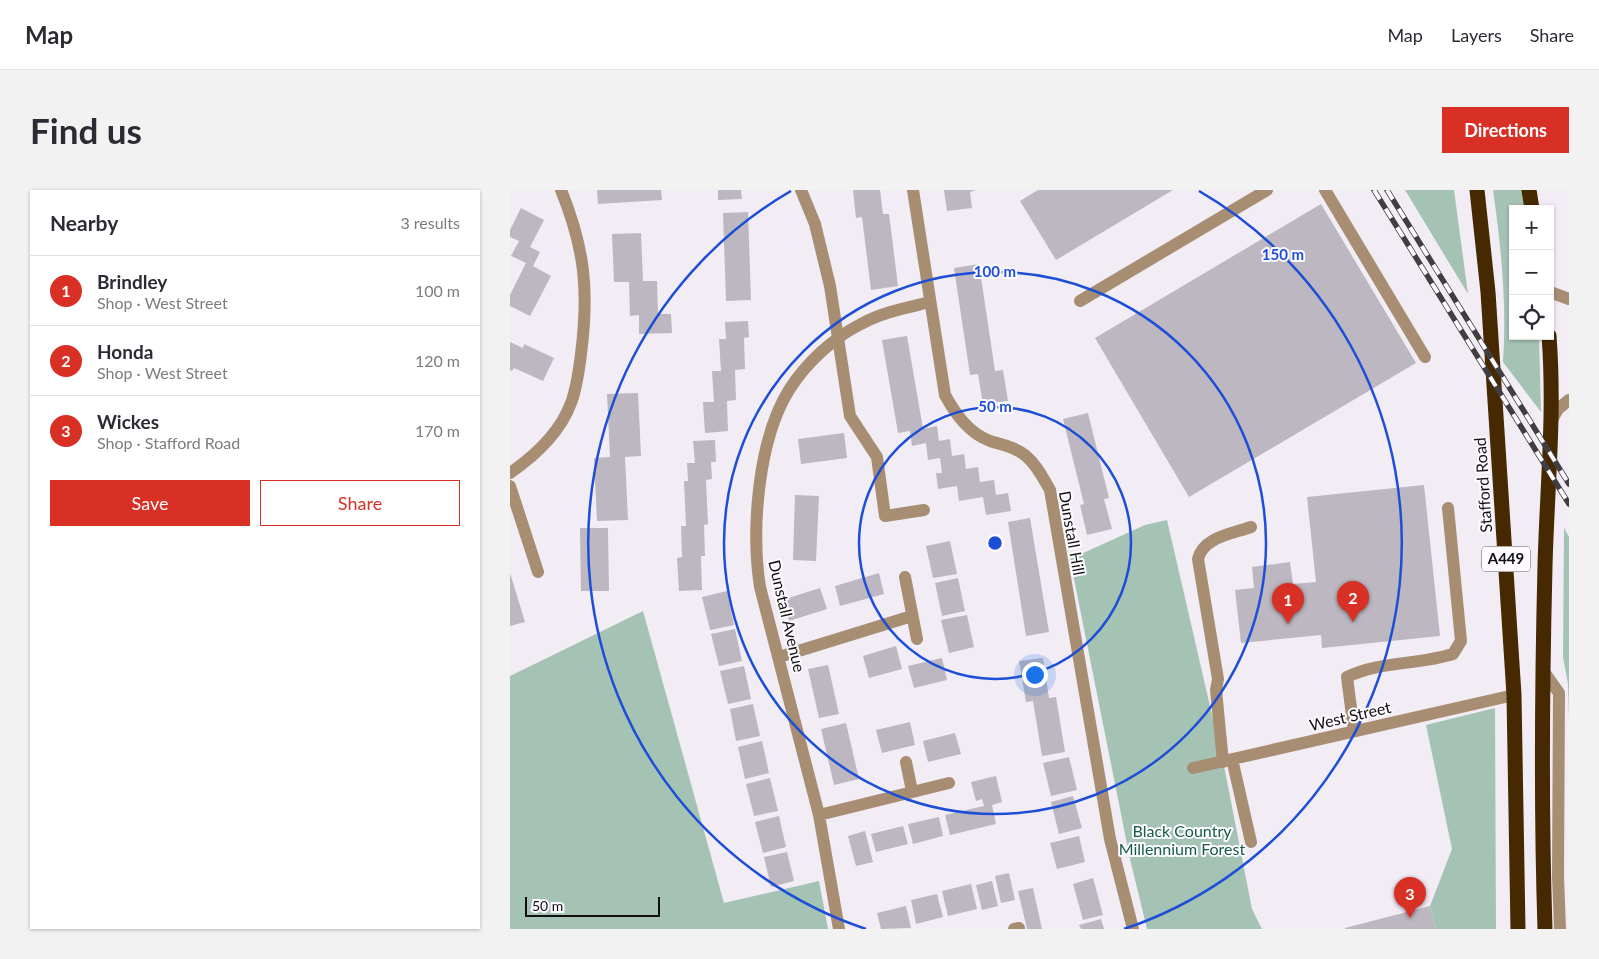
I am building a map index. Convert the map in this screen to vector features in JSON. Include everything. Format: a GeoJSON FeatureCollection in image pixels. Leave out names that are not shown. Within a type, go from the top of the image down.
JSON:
{"type":"FeatureCollection","features":[{"type":"Feature","properties":{"kind":"highway","name":"Stafford Road"},"geometry":{"type":"LineString","coordinates":[[1477,190],[1488,292],[1514,695],[1518,929]]}},
{"type":"Feature","properties":{"kind":"highway"},"geometry":{"type":"LineString","coordinates":[[1529,190],[1531,205]]}},
{"type":"Feature","properties":{"kind":"highway","name":"A449"},"geometry":{"type":"LineString","coordinates":[[1545,929],[1557,876],[1542,669],[1552,418],[1550,340]]}},
{"type":"Feature","properties":{"kind":"street"},"geometry":{"type":"LineString","coordinates":[[510,473],[532,458],[553,434],[572,402],[578,378],[584,330],[585,277],[578,238],[561,190]]}},
{"type":"Feature","properties":{"kind":"street"},"geometry":{"type":"LineString","coordinates":[[801,190],[815,224],[830,286],[850,416],[877,457],[885,516],[924,510]]}},
{"type":"Feature","properties":{"kind":"street","name":"Dunstall Hill"},"geometry":{"type":"LineString","coordinates":[[913,190],[945,395],[951,406],[971,431],[988,440],[1016,449],[1027,456],[1038,468],[1050,490],[1110,839],[1133,929]]}},
{"type":"Feature","properties":{"kind":"street"},"geometry":{"type":"LineString","coordinates":[[1080,301],[1267,190]]}},
{"type":"Feature","properties":{"kind":"street"},"geometry":{"type":"LineString","coordinates":[[1325,190],[1425,357]]}},
{"type":"Feature","properties":{"kind":"street"},"geometry":{"type":"LineString","coordinates":[[1554,293],[1569,299]]}},
{"type":"Feature","properties":{"kind":"street","name":"Dunstall Avenue"},"geometry":{"type":"LineString","coordinates":[[839,929],[819,815],[760,587],[756,561],[756,517],[762,473],[772,427],[789,390],[816,357],[838,338],[860,324],[885,313],[930,302]]}},
{"type":"Feature","properties":{"kind":"street"},"geometry":{"type":"LineString","coordinates":[[1552,418],[1558,409],[1569,400]]}},
{"type":"Feature","properties":{"kind":"street"},"geometry":{"type":"LineString","coordinates":[[510,486],[538,572]]}},
{"type":"Feature","properties":{"kind":"street"},"geometry":{"type":"LineString","coordinates":[[1354,732],[1347,677],[1362,670],[1453,654],[1461,641],[1462,629],[1448,508]]}},
{"type":"Feature","properties":{"kind":"street"},"geometry":{"type":"LineString","coordinates":[[1251,528],[1206,543],[1200,550],[1198,559],[1218,679],[1216,690],[1227,760],[1251,842]]}},
{"type":"Feature","properties":{"kind":"street"},"geometry":{"type":"LineString","coordinates":[[905,577],[917,639]]}},
{"type":"Feature","properties":{"kind":"street"},"geometry":{"type":"LineString","coordinates":[[779,657],[912,616]]}},
{"type":"Feature","properties":{"kind":"street","name":"West Street"},"geometry":{"type":"LineString","coordinates":[[1193,768],[1514,695]]}},
{"type":"Feature","properties":{"kind":"street"},"geometry":{"type":"LineString","coordinates":[[906,762],[912,791]]}},
{"type":"Feature","properties":{"kind":"street"},"geometry":{"type":"LineString","coordinates":[[819,815],[950,783]]}},
{"type":"Feature","properties":{"kind":"street"},"geometry":{"type":"LineString","coordinates":[[1557,876],[1560,929]]}},
{"type":"Feature","properties":{"kind":"green space"},"geometry":{"type":"Polygon","coordinates":[[[1405,190],[1454,190],[1468,294],[1405,190]]]}},
{"type":"Feature","properties":{"kind":"green space"},"geometry":{"type":"Polygon","coordinates":[[[1493,190],[1523,190],[1525,205],[1509,205],[1509,340],[1539,340],[1541,412],[1503,362],[1504,319],[1493,190]]]}},
{"type":"Feature","properties":{"kind":"green space","name":"Black Country Millennium Forest"},"geometry":{"type":"Polygon","coordinates":[[[1167,520],[1225,771],[1252,909],[1262,929],[1147,929],[1130,859],[1070,559],[1145,525],[1167,520]]]}},
{"type":"Feature","properties":{"kind":"green space"},"geometry":{"type":"Polygon","coordinates":[[[1564,528],[1569,537],[1569,718],[1568,684],[1563,657],[1564,528]]]}},
{"type":"Feature","properties":{"kind":"green space"},"geometry":{"type":"Polygon","coordinates":[[[643,611],[724,903],[819,881],[828,929],[510,929],[510,676],[643,611]]]}},
{"type":"Feature","properties":{"kind":"green space"},"geometry":{"type":"Polygon","coordinates":[[[1495,708],[1496,929],[1436,929],[1430,906],[1452,849],[1426,725],[1495,708]]]}},
{"type":"Feature","properties":{"kind":"building"},"geometry":{"type":"Polygon","coordinates":[[[597,190],[661,190],[662,200],[598,204],[597,190]]]}},
{"type":"Feature","properties":{"kind":"building"},"geometry":{"type":"Polygon","coordinates":[[[718,190],[741,190],[742,199],[718,200],[718,190]]]}},
{"type":"Feature","properties":{"kind":"building"},"geometry":{"type":"Polygon","coordinates":[[[853,190],[880,190],[883,214],[889,214],[898,286],[871,290],[862,217],[856,218],[853,190]]]}},
{"type":"Feature","properties":{"kind":"building"},"geometry":{"type":"Polygon","coordinates":[[[944,190],[976,190],[970,192],[972,208],[947,211],[944,190]]]}},
{"type":"Feature","properties":{"kind":"building"},"geometry":{"type":"Polygon","coordinates":[[[1038,190],[1173,190],[1056,260],[1020,201],[1038,190]]]}},
{"type":"Feature","properties":{"kind":"building"},"geometry":{"type":"Polygon","coordinates":[[[1321,204],[1416,363],[1189,497],[1095,338],[1321,204]]]}},
{"type":"Feature","properties":{"kind":"building"},"geometry":{"type":"Polygon","coordinates":[[[521,208],[544,220],[530,247],[540,252],[533,266],[551,276],[530,316],[510,306],[510,295],[526,263],[511,256],[519,241],[510,237],[510,230],[521,208]]]}},
{"type":"Feature","properties":{"kind":"building"},"geometry":{"type":"Polygon","coordinates":[[[748,212],[751,300],[726,301],[723,213],[748,212]]]}},
{"type":"Feature","properties":{"kind":"building"},"geometry":{"type":"Polygon","coordinates":[[[641,233],[643,281],[657,281],[658,314],[671,314],[672,333],[639,334],[639,315],[630,316],[629,282],[614,282],[612,234],[641,233]]]}},
{"type":"Feature","properties":{"kind":"building"},"geometry":{"type":"Polygon","coordinates":[[[979,264],[995,371],[1003,370],[1008,401],[983,404],[978,374],[970,375],[954,268],[979,264]]]}},
{"type":"Feature","properties":{"kind":"building"},"geometry":{"type":"Polygon","coordinates":[[[748,321],[749,337],[744,338],[745,369],[735,370],[736,400],[727,401],[728,431],[705,433],[703,402],[714,402],[712,371],[721,371],[719,339],[726,339],[725,322],[748,321]]]}},
{"type":"Feature","properties":{"kind":"building"},"geometry":{"type":"Polygon","coordinates":[[[907,336],[923,429],[937,426],[939,441],[950,439],[952,456],[964,454],[966,469],[978,467],[980,482],[994,480],[996,495],[1008,493],[1011,511],[986,515],[983,497],[959,501],[957,486],[938,489],[936,473],[942,473],[940,458],[928,460],[926,443],[912,446],[910,431],[898,433],[882,340],[907,336]]]}},
{"type":"Feature","properties":{"kind":"building"},"geometry":{"type":"Polygon","coordinates":[[[510,342],[523,348],[524,344],[554,358],[543,381],[514,368],[512,371],[510,370],[510,342]]]}},
{"type":"Feature","properties":{"kind":"building"},"geometry":{"type":"Polygon","coordinates":[[[638,393],[641,456],[625,457],[628,520],[597,521],[594,458],[610,457],[607,394],[638,393]]]}},
{"type":"Feature","properties":{"kind":"building"},"geometry":{"type":"Polygon","coordinates":[[[1088,413],[1109,498],[1104,499],[1112,529],[1087,535],[1080,505],[1084,504],[1063,419],[1088,413]]]}},
{"type":"Feature","properties":{"kind":"building"},"geometry":{"type":"Polygon","coordinates":[[[844,433],[847,458],[801,464],[798,439],[844,433]]]}},
{"type":"Feature","properties":{"kind":"building"},"geometry":{"type":"Polygon","coordinates":[[[715,440],[716,462],[711,462],[712,479],[706,480],[708,524],[704,525],[705,556],[701,556],[702,590],[679,591],[677,558],[682,557],[681,526],[686,526],[684,481],[688,481],[687,463],[695,463],[693,441],[715,440]]]}},
{"type":"Feature","properties":{"kind":"building"},"geometry":{"type":"Polygon","coordinates":[[[1424,485],[1440,636],[1322,648],[1321,635],[1241,643],[1235,590],[1254,588],[1252,567],[1290,562],[1293,584],[1316,582],[1307,497],[1424,485]]]}},
{"type":"Feature","properties":{"kind":"building"},"geometry":{"type":"Polygon","coordinates":[[[795,495],[819,496],[816,561],[793,560],[795,495]]]}},
{"type":"Feature","properties":{"kind":"building"},"geometry":{"type":"Polygon","coordinates":[[[1030,518],[1049,632],[1026,636],[1008,522],[1030,518]]]}},
{"type":"Feature","properties":{"kind":"building"},"geometry":{"type":"Polygon","coordinates":[[[580,528],[608,528],[609,591],[581,591],[580,528]]]}},
{"type":"Feature","properties":{"kind":"building"},"geometry":{"type":"Polygon","coordinates":[[[950,541],[957,574],[933,578],[926,546],[950,541]]]}},
{"type":"Feature","properties":{"kind":"building"},"geometry":{"type":"Polygon","coordinates":[[[510,573],[525,622],[510,626],[510,573]]]}},
{"type":"Feature","properties":{"kind":"building"},"geometry":{"type":"Polygon","coordinates":[[[879,573],[884,594],[840,606],[835,586],[879,573]]]}},
{"type":"Feature","properties":{"kind":"building"},"geometry":{"type":"Polygon","coordinates":[[[958,578],[965,611],[942,616],[935,583],[958,578]]]}},
{"type":"Feature","properties":{"kind":"building"},"geometry":{"type":"Polygon","coordinates":[[[820,588],[827,609],[789,621],[782,600],[820,588]]]}},
{"type":"Feature","properties":{"kind":"building"},"geometry":{"type":"Polygon","coordinates":[[[727,591],[734,625],[710,630],[702,597],[727,591]]]}},
{"type":"Feature","properties":{"kind":"building"},"geometry":{"type":"Polygon","coordinates":[[[967,615],[974,647],[949,653],[941,620],[967,615]]]}},
{"type":"Feature","properties":{"kind":"building"},"geometry":{"type":"Polygon","coordinates":[[[735,629],[742,661],[719,666],[711,634],[735,629]]]}},
{"type":"Feature","properties":{"kind":"building"},"geometry":{"type":"Polygon","coordinates":[[[896,646],[902,669],[869,678],[863,656],[896,646]]]}},
{"type":"Feature","properties":{"kind":"building"},"geometry":{"type":"Polygon","coordinates":[[[942,658],[947,680],[914,688],[908,666],[942,658]]]}},
{"type":"Feature","properties":{"kind":"building"},"geometry":{"type":"Polygon","coordinates":[[[1043,658],[1049,698],[1056,697],[1065,752],[1042,756],[1033,701],[1026,702],[1019,661],[1043,658]]]}},
{"type":"Feature","properties":{"kind":"building"},"geometry":{"type":"Polygon","coordinates":[[[828,665],[839,714],[819,718],[808,669],[828,665]]]}},
{"type":"Feature","properties":{"kind":"building"},"geometry":{"type":"Polygon","coordinates":[[[744,666],[751,699],[728,704],[720,671],[744,666]]]}},
{"type":"Feature","properties":{"kind":"building"},"geometry":{"type":"Polygon","coordinates":[[[753,704],[760,736],[736,741],[730,709],[753,704]]]}},
{"type":"Feature","properties":{"kind":"building"},"geometry":{"type":"Polygon","coordinates":[[[910,722],[915,745],[882,753],[876,730],[910,722]]]}},
{"type":"Feature","properties":{"kind":"building"},"geometry":{"type":"Polygon","coordinates":[[[846,723],[859,779],[834,785],[821,729],[846,723]]]}},
{"type":"Feature","properties":{"kind":"building"},"geometry":{"type":"Polygon","coordinates":[[[955,733],[961,754],[928,762],[923,741],[955,733]]]}},
{"type":"Feature","properties":{"kind":"building"},"geometry":{"type":"Polygon","coordinates":[[[762,741],[769,773],[745,779],[738,747],[762,741]]]}},
{"type":"Feature","properties":{"kind":"building"},"geometry":{"type":"Polygon","coordinates":[[[1069,757],[1077,790],[1051,796],[1043,763],[1069,757]]]}},
{"type":"Feature","properties":{"kind":"building"},"geometry":{"type":"Polygon","coordinates":[[[996,776],[1002,802],[992,805],[996,824],[950,835],[945,815],[984,806],[982,799],[976,801],[971,782],[996,776]]]}},
{"type":"Feature","properties":{"kind":"building"},"geometry":{"type":"Polygon","coordinates":[[[770,778],[778,811],[754,816],[746,784],[770,778]]]}},
{"type":"Feature","properties":{"kind":"building"},"geometry":{"type":"Polygon","coordinates":[[[1073,796],[1082,828],[1059,834],[1051,802],[1073,796]]]}},
{"type":"Feature","properties":{"kind":"building"},"geometry":{"type":"Polygon","coordinates":[[[779,816],[786,847],[763,853],[755,822],[779,816]]]}},
{"type":"Feature","properties":{"kind":"building"},"geometry":{"type":"Polygon","coordinates":[[[939,817],[943,836],[913,844],[908,824],[939,817]]]}},
{"type":"Feature","properties":{"kind":"building"},"geometry":{"type":"Polygon","coordinates":[[[903,826],[908,844],[876,852],[871,834],[903,826]]]}},
{"type":"Feature","properties":{"kind":"building"},"geometry":{"type":"Polygon","coordinates":[[[865,831],[873,862],[856,866],[848,836],[865,831]]]}},
{"type":"Feature","properties":{"kind":"building"},"geometry":{"type":"Polygon","coordinates":[[[1079,836],[1085,862],[1057,869],[1050,843],[1079,836]]]}},
{"type":"Feature","properties":{"kind":"building"},"geometry":{"type":"Polygon","coordinates":[[[787,852],[794,881],[771,887],[764,857],[787,852]]]}},
{"type":"Feature","properties":{"kind":"building"},"geometry":{"type":"Polygon","coordinates":[[[1009,873],[1015,900],[1001,903],[995,876],[1009,873]]]}},
{"type":"Feature","properties":{"kind":"building"},"geometry":{"type":"Polygon","coordinates":[[[1093,878],[1103,915],[1083,920],[1073,884],[1093,878]]]}},
{"type":"Feature","properties":{"kind":"building"},"geometry":{"type":"Polygon","coordinates":[[[992,881],[998,906],[982,910],[976,885],[992,881]]]}},
{"type":"Feature","properties":{"kind":"building"},"geometry":{"type":"Polygon","coordinates":[[[971,884],[977,909],[948,916],[942,891],[971,884]]]}},
{"type":"Feature","properties":{"kind":"building"},"geometry":{"type":"Polygon","coordinates":[[[1033,888],[1042,929],[1027,929],[1018,891],[1033,888]]]}},
{"type":"Feature","properties":{"kind":"building"},"geometry":{"type":"Polygon","coordinates":[[[937,894],[943,917],[916,924],[911,900],[937,894]]]}},
{"type":"Feature","properties":{"kind":"building"},"geometry":{"type":"Polygon","coordinates":[[[906,906],[911,928],[881,929],[877,913],[906,906]]]}},
{"type":"Feature","properties":{"kind":"building"},"geometry":{"type":"Polygon","coordinates":[[[1430,906],[1436,929],[1345,929],[1345,928],[1430,906]]]}},
{"type":"Feature","properties":{"kind":"building"},"geometry":{"type":"Polygon","coordinates":[[[1101,919],[1104,929],[1081,929],[1079,925],[1101,919]]]}},
{"type":"Feature","properties":{"kind":"railway"},"geometry":{"type":"LineString","coordinates":[[1374,190],[1569,504]]}},
{"type":"Feature","properties":{"kind":"railway"},"geometry":{"type":"LineString","coordinates":[[1387,190],[1569,484]]}},
{"type":"Feature","properties":{"kind":"place","name":"Honda"},"geometry":{"type":"Point","coordinates":[1353,622]}},
{"type":"Feature","properties":{"kind":"place","name":"Brindley"},"geometry":{"type":"Point","coordinates":[1288,624]}},
{"type":"Feature","properties":{"kind":"place","name":"Wickes"},"geometry":{"type":"Point","coordinates":[1410,918]}}]}
